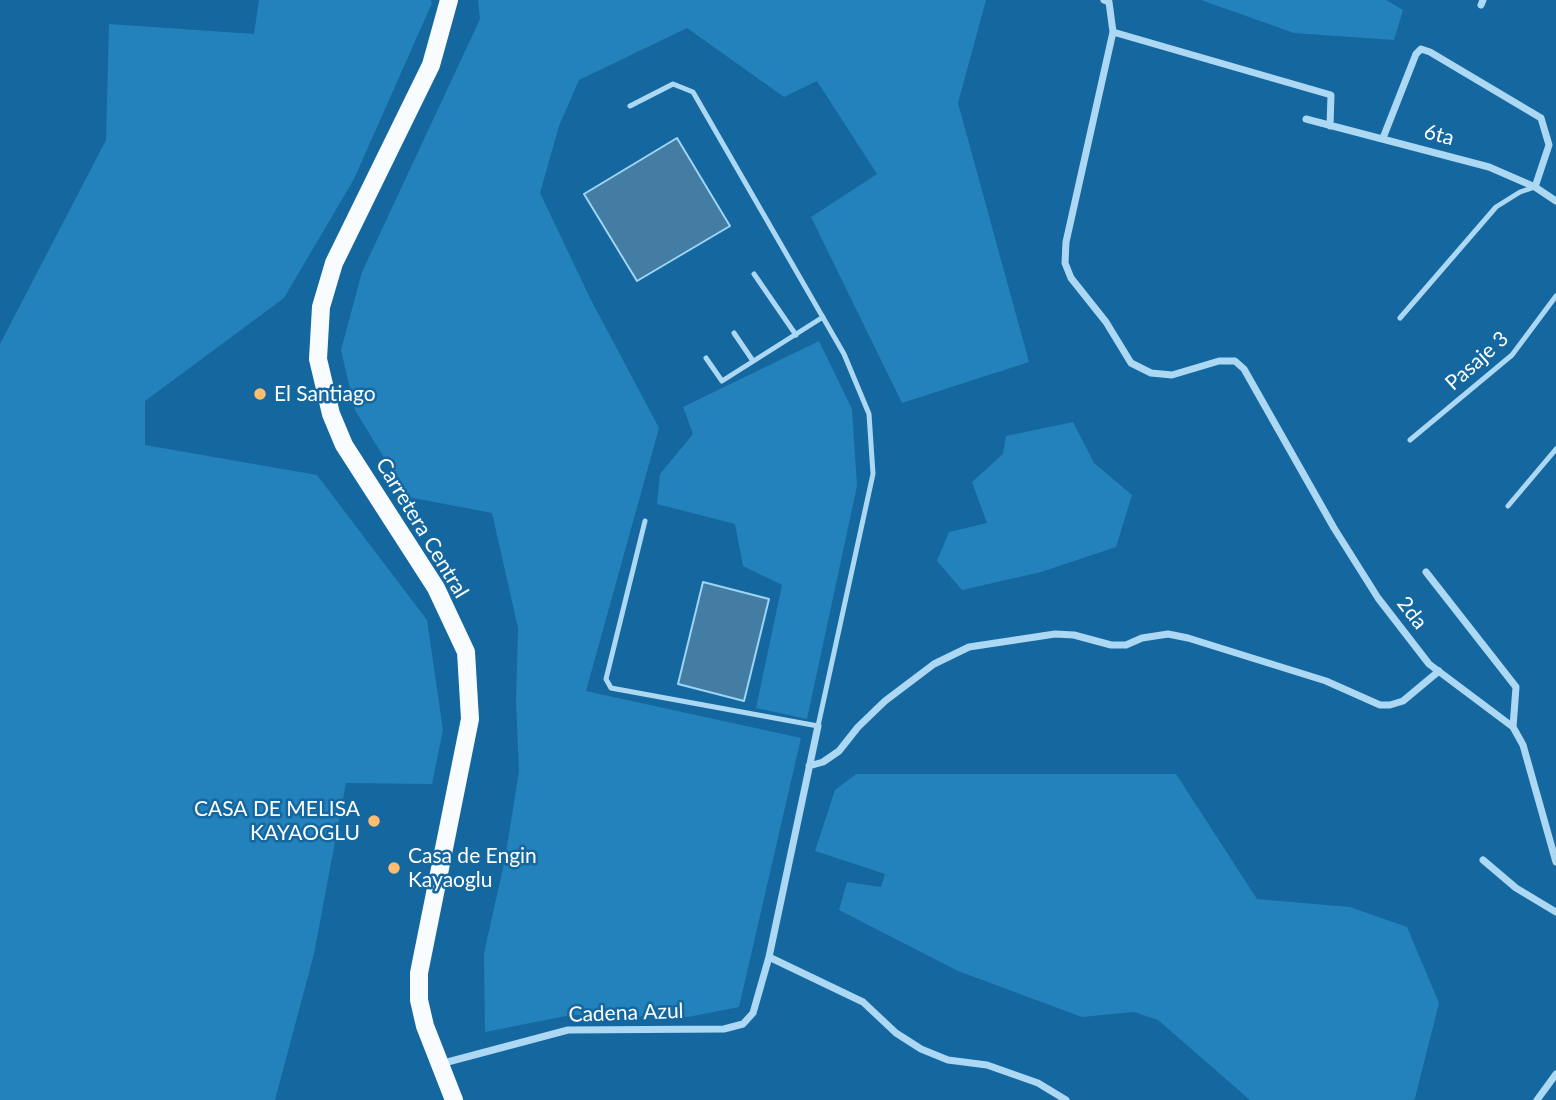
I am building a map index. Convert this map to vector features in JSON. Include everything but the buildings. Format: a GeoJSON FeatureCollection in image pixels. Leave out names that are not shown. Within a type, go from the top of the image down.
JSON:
{"type":"FeatureCollection","features":[{"type":"Feature","properties":{"kind":"main road","name":"Carretera Central"},"geometry":{"type":"LineString","coordinates":[[449,0],[432,65],[334,264],[321,307],[318,359],[331,414],[344,445],[436,588],[466,652],[470,719],[419,973],[419,1000],[425,1026],[454,1100]]}},
{"type":"Feature","properties":{"kind":"street"},"geometry":{"type":"LineString","coordinates":[[1104,0],[1109,2],[1113,32],[1331,95],[1331,126]]}},
{"type":"Feature","properties":{"kind":"street","name":"2da"},"geometry":{"type":"LineString","coordinates":[[1113,32],[1066,242],[1065,263],[1071,278],[1106,322],[1131,363],[1151,373],[1172,375],[1219,361],[1235,361],[1244,369],[1334,528],[1378,598],[1429,664],[1513,727],[1523,745],[1556,862]]}},
{"type":"Feature","properties":{"kind":"street"},"geometry":{"type":"LineString","coordinates":[[1383,138],[1416,54],[1421,49],[1541,118],[1549,145],[1535,187]]}},
{"type":"Feature","properties":{"kind":"street","name":"6ta"},"geometry":{"type":"LineString","coordinates":[[1306,119],[1489,167],[1535,187],[1556,201]]}},
{"type":"Feature","properties":{"kind":"street"},"geometry":{"type":"LineString","coordinates":[[1426,572],[1516,687],[1513,727]]}},
{"type":"Feature","properties":{"kind":"street"},"geometry":{"type":"LineString","coordinates":[[809,766],[824,762],[839,751],[858,727],[885,701],[934,664],[969,647],[1055,634],[1074,635],[1111,645],[1126,645],[1142,638],[1168,634],[1188,638],[1326,681],[1380,705],[1403,701],[1439,671]]}},
{"type":"Feature","properties":{"kind":"street","name":"Cadena Azul"},"geometry":{"type":"LineString","coordinates":[[439,1064],[568,1030],[724,1029],[743,1024],[753,1013],[769,957],[818,726]]}},
{"type":"Feature","properties":{"kind":"street"},"geometry":{"type":"LineString","coordinates":[[1483,860],[1516,888],[1556,912]]}},
{"type":"Feature","properties":{"kind":"street"},"geometry":{"type":"LineString","coordinates":[[769,957],[863,1002],[896,1033],[921,1049],[948,1059],[987,1065],[1038,1083],[1066,1100]]}},
{"type":"Feature","properties":{"kind":"street"},"geometry":{"type":"LineString","coordinates":[[1537,1100],[1556,1074]]}},
{"type":"Feature","properties":{"kind":"lane"},"geometry":{"type":"LineString","coordinates":[[630,106],[673,84],[693,92],[844,354],[869,414],[873,474],[818,726],[611,688],[606,679],[645,521]]}},
{"type":"Feature","properties":{"kind":"lane"},"geometry":{"type":"LineString","coordinates":[[1400,318],[1496,207],[1520,192],[1535,187]]}},
{"type":"Feature","properties":{"kind":"lane"},"geometry":{"type":"LineString","coordinates":[[754,274],[796,335]]}},
{"type":"Feature","properties":{"kind":"lane","name":"Pasaje 3"},"geometry":{"type":"LineString","coordinates":[[1410,440],[1512,355],[1556,296]]}},
{"type":"Feature","properties":{"kind":"lane"},"geometry":{"type":"LineString","coordinates":[[706,358],[722,381],[823,317]]}},
{"type":"Feature","properties":{"kind":"lane"},"geometry":{"type":"LineString","coordinates":[[734,333],[753,362]]}},
{"type":"Feature","properties":{"kind":"lane"},"geometry":{"type":"LineString","coordinates":[[1508,506],[1556,449]]}},
{"type":"Feature","properties":{"kind":"shaded area"},"geometry":{"type":"Polygon","coordinates":[[[259,0],[431,0],[432,3],[354,179],[284,298],[145,401],[145,445],[317,475],[427,620],[443,730],[432,784],[346,783],[314,954],[275,1100],[0,1100],[0,344],[106,140],[109,24],[254,34],[259,0]]]}},
{"type":"Feature","properties":{"kind":"shaded area"},"geometry":{"type":"Polygon","coordinates":[[[478,0],[986,0],[958,103],[1029,362],[902,403],[811,217],[877,174],[817,81],[784,97],[687,28],[579,80],[559,126],[540,193],[590,298],[659,428],[586,691],[801,738],[739,1007],[688,1017],[571,1015],[485,1032],[484,953],[505,859],[519,771],[516,701],[518,628],[492,513],[408,497],[355,410],[341,350],[362,272],[480,19],[478,0]]]}},
{"type":"Feature","properties":{"kind":"shaded area"},"geometry":{"type":"Polygon","coordinates":[[[1201,0],[1386,0],[1403,10],[1394,40],[1294,33],[1201,0]]]}},
{"type":"Feature","properties":{"kind":"shaded area"},"geometry":{"type":"Polygon","coordinates":[[[677,138],[730,226],[637,281],[584,194],[677,138]]]}},
{"type":"Feature","properties":{"kind":"shaded area"},"geometry":{"type":"Polygon","coordinates":[[[819,341],[852,409],[857,486],[807,719],[756,708],[782,585],[743,566],[735,524],[657,504],[660,474],[693,434],[683,407],[819,341]]]}},
{"type":"Feature","properties":{"kind":"shaded area"},"geometry":{"type":"Polygon","coordinates":[[[1073,422],[1094,463],[1132,495],[1116,547],[1041,572],[962,590],[937,561],[949,532],[987,523],[972,482],[1003,454],[1006,436],[1073,422]]]}},
{"type":"Feature","properties":{"kind":"shaded area"},"geometry":{"type":"Polygon","coordinates":[[[703,582],[769,599],[744,701],[678,684],[703,582]]]}},
{"type":"Feature","properties":{"kind":"shaded area"},"geometry":{"type":"Polygon","coordinates":[[[856,774],[1176,774],[1257,899],[1350,907],[1407,927],[1439,1003],[1414,1100],[1250,1100],[1158,1020],[1134,1012],[1082,1017],[958,971],[839,910],[847,882],[881,887],[885,874],[815,851],[835,790],[856,774]]]}},
{"type":"Feature","properties":{"kind":"place","name":"El Santiago"},"geometry":{"type":"Point","coordinates":[260,394]}},
{"type":"Feature","properties":{"kind":"place","name":"CASA DE MELISA KAYAOGLU"},"geometry":{"type":"Point","coordinates":[374,821]}},
{"type":"Feature","properties":{"kind":"place","name":"Casa de Engin Kayaoglu"},"geometry":{"type":"Point","coordinates":[394,868]}}]}
